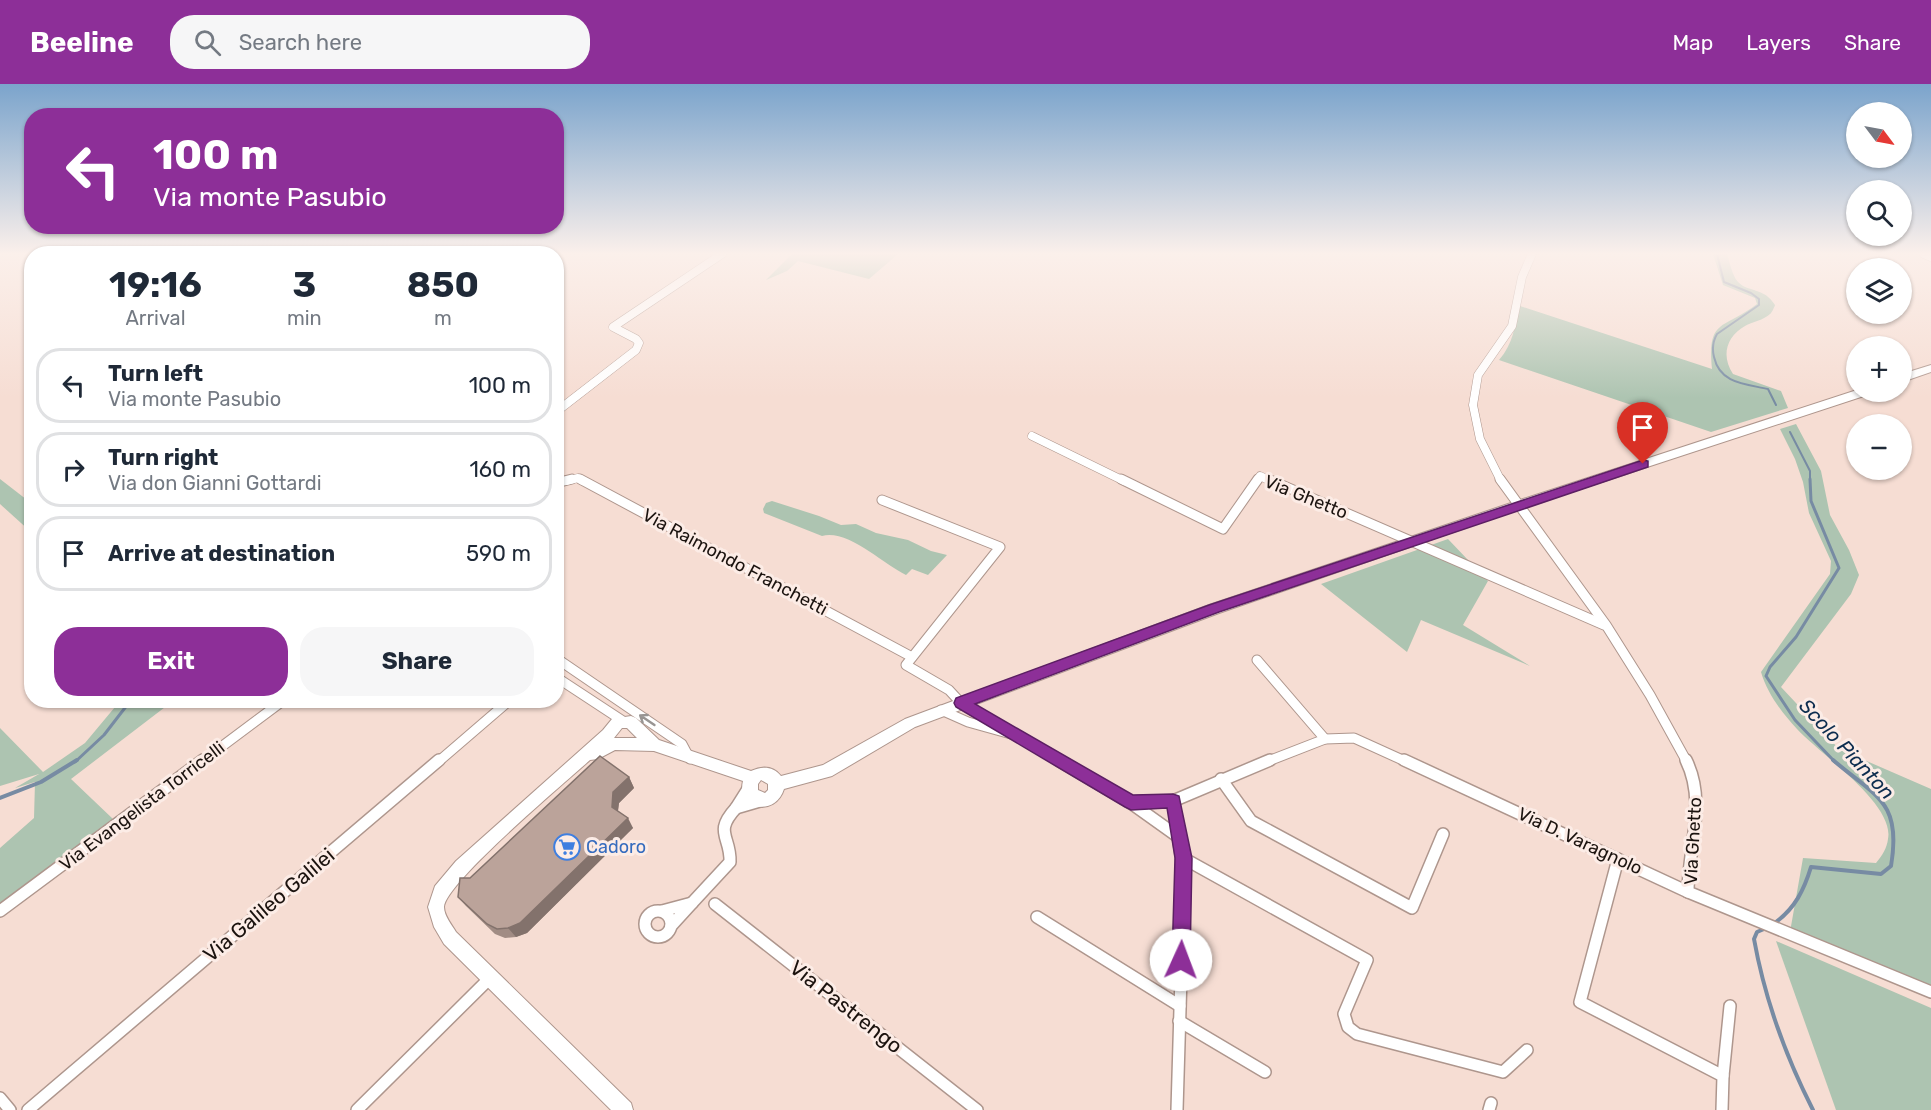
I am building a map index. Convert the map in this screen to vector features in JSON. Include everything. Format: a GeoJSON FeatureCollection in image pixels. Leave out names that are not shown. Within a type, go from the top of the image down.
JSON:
{"type":"FeatureCollection","features":[{"type":"Feature","properties":{"kind":"main road"},"geometry":{"type":"LineString","coordinates":[[1912,375],[1931,368]]}},
{"type":"Feature","properties":{"kind":"main road"},"geometry":{"type":"LineString","coordinates":[[1912,377],[1931,372]]}},
{"type":"Feature","properties":{"kind":"main road"},"geometry":{"type":"LineString","coordinates":[[777,784],[828,770],[910,723],[941,710],[1214,609],[1518,505],[1846,398]]}},
{"type":"Feature","properties":{"kind":"main road"},"geometry":{"type":"LineString","coordinates":[[614,732],[621,746],[634,736],[635,724],[614,732],[462,866],[441,892],[436,907],[440,921],[450,938],[624,1110]]}},
{"type":"Feature","properties":{"kind":"main road"},"geometry":{"type":"LineString","coordinates":[[634,736],[751,783]]}},
{"type":"Feature","properties":{"kind":"main road"},"geometry":{"type":"LineString","coordinates":[[751,783],[762,774],[770,775],[777,784]]}},
{"type":"Feature","properties":{"kind":"main road"},"geometry":{"type":"LineString","coordinates":[[751,783],[754,798],[765,799],[775,792],[777,784]]}},
{"type":"Feature","properties":{"kind":"street"},"geometry":{"type":"LineString","coordinates":[[564,406],[636,350],[639,343],[636,339],[613,327],[651,302]]}},
{"type":"Feature","properties":{"kind":"street","name":"Via Ghetto"},"geometry":{"type":"LineString","coordinates":[[1517,302],[1512,326],[1478,375],[1473,405],[1480,439],[1499,478],[1606,626],[1681,748],[1693,778],[1697,806],[1688,870],[1688,892],[1931,992]]}},
{"type":"Feature","properties":{"kind":"street","name":"Via Ghetto"},"geometry":{"type":"LineString","coordinates":[[1032,436],[1223,529],[1260,476],[1606,626]]}},
{"type":"Feature","properties":{"kind":"street","name":"Via Raimondo Franchetti"},"geometry":{"type":"LineString","coordinates":[[564,481],[578,478],[912,657]]}},
{"type":"Feature","properties":{"kind":"street"},"geometry":{"type":"LineString","coordinates":[[882,500],[1000,547],[906,665],[948,690],[961,703],[1020,735],[1131,802],[1179,837]]}},
{"type":"Feature","properties":{"kind":"street"},"geometry":{"type":"LineString","coordinates":[[1131,802],[1173,801],[1221,779],[1325,739],[1257,660]]}},
{"type":"Feature","properties":{"kind":"street"},"geometry":{"type":"LineString","coordinates":[[564,664],[682,744],[690,759]]}},
{"type":"Feature","properties":{"kind":"street"},"geometry":{"type":"LineString","coordinates":[[564,683],[601,708],[614,732]]}},
{"type":"Feature","properties":{"kind":"street","name":"Via Evangelista Torricelli"},"geometry":{"type":"LineString","coordinates":[[0,911],[273,708]]}},
{"type":"Feature","properties":{"kind":"street","name":"Via Galileo Galilei"},"geometry":{"type":"LineString","coordinates":[[28,1110],[501,708]]}},
{"type":"Feature","properties":{"kind":"street"},"geometry":{"type":"LineString","coordinates":[[601,708],[614,732]]}},
{"type":"Feature","properties":{"kind":"street"},"geometry":{"type":"LineString","coordinates":[[941,710],[968,722],[1020,735]]}},
{"type":"Feature","properties":{"kind":"street","name":"Via D. Varagnolo"},"geometry":{"type":"LineString","coordinates":[[1325,739],[1354,738],[1688,892]]}},
{"type":"Feature","properties":{"kind":"street"},"geometry":{"type":"LineString","coordinates":[[1221,779],[1251,821],[1412,908],[1443,834]]}},
{"type":"Feature","properties":{"kind":"street"},"geometry":{"type":"LineString","coordinates":[[692,903],[651,915],[645,922],[647,934],[659,937],[671,926],[730,862],[731,856],[724,840],[723,827],[729,814],[736,808],[751,783]]}},
{"type":"Feature","properties":{"kind":"street"},"geometry":{"type":"LineString","coordinates":[[736,808],[765,799]]}},
{"type":"Feature","properties":{"kind":"street"},"geometry":{"type":"LineString","coordinates":[[1173,801],[1184,858],[1177,1110]]}},
{"type":"Feature","properties":{"kind":"street"},"geometry":{"type":"LineString","coordinates":[[1184,858],[1367,960],[1344,1014],[1348,1027],[1357,1034],[1503,1072],[1527,1050]]}},
{"type":"Feature","properties":{"kind":"street"},"geometry":{"type":"LineString","coordinates":[[1618,859],[1580,1002],[1724,1076]]}},
{"type":"Feature","properties":{"kind":"street","name":"Via Pastrengo"},"geometry":{"type":"LineString","coordinates":[[715,904],[977,1110]]}},
{"type":"Feature","properties":{"kind":"street"},"geometry":{"type":"LineString","coordinates":[[660,911],[670,917],[671,926]]}},
{"type":"Feature","properties":{"kind":"street"},"geometry":{"type":"LineString","coordinates":[[1037,917],[1179,1006]]}},
{"type":"Feature","properties":{"kind":"street"},"geometry":{"type":"LineString","coordinates":[[357,1110],[491,977]]}},
{"type":"Feature","properties":{"kind":"street"},"geometry":{"type":"LineString","coordinates":[[1722,1110],[1730,1006]]}},
{"type":"Feature","properties":{"kind":"street"},"geometry":{"type":"LineString","coordinates":[[1179,1020],[1265,1072]]}},
{"type":"Feature","properties":{"kind":"street"},"geometry":{"type":"LineString","coordinates":[[0,1098],[9,1110]]}},
{"type":"Feature","properties":{"kind":"green space"},"geometry":{"type":"Polygon","coordinates":[[[1756,302],[1773,302],[1775,305],[1767,316],[1745,326],[1733,336],[1727,347],[1729,367],[1733,374],[1781,391],[1788,408],[1711,432],[1499,360],[1508,348],[1513,334],[1517,305],[1712,369],[1712,341],[1715,333],[1720,327],[1757,304],[1756,302]]]}},
{"type":"Feature","properties":{"kind":"green space"},"geometry":{"type":"Polygon","coordinates":[[[1796,424],[1821,471],[1830,515],[1849,550],[1859,575],[1851,594],[1781,687],[1839,749],[1931,789],[1931,992],[1790,932],[1803,858],[1876,863],[1887,846],[1888,839],[1887,825],[1880,810],[1853,780],[1791,723],[1771,695],[1761,672],[1830,574],[1831,561],[1809,513],[1803,482],[1795,459],[1780,429],[1796,424]]]}},
{"type":"Feature","properties":{"kind":"green space"},"geometry":{"type":"Polygon","coordinates":[[[0,479],[24,498],[24,526],[0,504],[0,479]]]}},
{"type":"Feature","properties":{"kind":"green space"},"geometry":{"type":"Polygon","coordinates":[[[772,501],[841,525],[856,524],[876,533],[908,540],[931,551],[947,555],[928,575],[912,569],[906,575],[854,542],[832,535],[822,536],[764,513],[766,503],[772,501]]]}},
{"type":"Feature","properties":{"kind":"green space"},"geometry":{"type":"Polygon","coordinates":[[[1448,539],[1488,581],[1463,625],[1530,666],[1421,620],[1407,652],[1321,584],[1448,539]]]}},
{"type":"Feature","properties":{"kind":"green space"},"geometry":{"type":"Polygon","coordinates":[[[114,708],[164,708],[71,779],[113,819],[0,906],[0,848],[34,818],[35,782],[15,788],[39,774],[0,786],[0,728],[43,772],[85,743],[114,708]]]}},
{"type":"Feature","properties":{"kind":"green space"},"geometry":{"type":"Polygon","coordinates":[[[1776,941],[1931,1008],[1931,1110],[1836,1110],[1776,941]]]}},
{"type":"Feature","properties":{"kind":"building","name":"Cadoro"},"geometry":{"type":"Polygon","coordinates":[[[600,756],[629,777],[613,792],[612,807],[628,818],[520,923],[508,928],[497,929],[487,924],[458,897],[460,878],[470,878],[600,756]]]}},
{"type":"Feature","properties":{"kind":"waterway","name":"Scolo Pianton"},"geometry":{"type":"LineString","coordinates":[[1759,302],[1759,305],[1717,334],[1713,348],[1714,357],[1717,366],[1728,378],[1743,384],[1768,389],[1776,405]]}},
{"type":"Feature","properties":{"kind":"waterway","name":"Scolo Pianton"},"geometry":{"type":"LineString","coordinates":[[1790,432],[1810,471],[1810,479]]}},
{"type":"Feature","properties":{"kind":"waterway","name":"Scolo Pianton"},"geometry":{"type":"LineString","coordinates":[[1810,479],[1811,501],[1839,568],[1796,637],[1770,667],[1766,676],[1795,720],[1833,760]]}},
{"type":"Feature","properties":{"kind":"waterway"},"geometry":{"type":"LineString","coordinates":[[75,762],[104,735],[125,708]]}},
{"type":"Feature","properties":{"kind":"waterway"},"geometry":{"type":"LineString","coordinates":[[0,798],[41,782],[77,760]]}},
{"type":"Feature","properties":{"kind":"waterway","name":"Scolo Pianton"},"geometry":{"type":"LineString","coordinates":[[1776,922],[1798,898],[1811,867],[1881,874],[1891,866],[1893,827],[1889,814],[1873,793],[1833,760]]}},
{"type":"Feature","properties":{"kind":"waterway","name":"Scolo Pianton"},"geometry":{"type":"LineString","coordinates":[[1764,929],[1757,932],[1754,939],[1764,984],[1785,1048],[1813,1110]]}},
{"type":"Feature","properties":{"kind":"place","name":"Cadoro"},"geometry":{"type":"Point","coordinates":[567,847]}},
{"type":"Feature","properties":{"kind":"route"},"geometry":{"type":"LineString","coordinates":[[1181,960],[1184,858],[1173,801],[1131,802],[1020,735],[961,703],[1214,609],[1643,464]]}}]}
